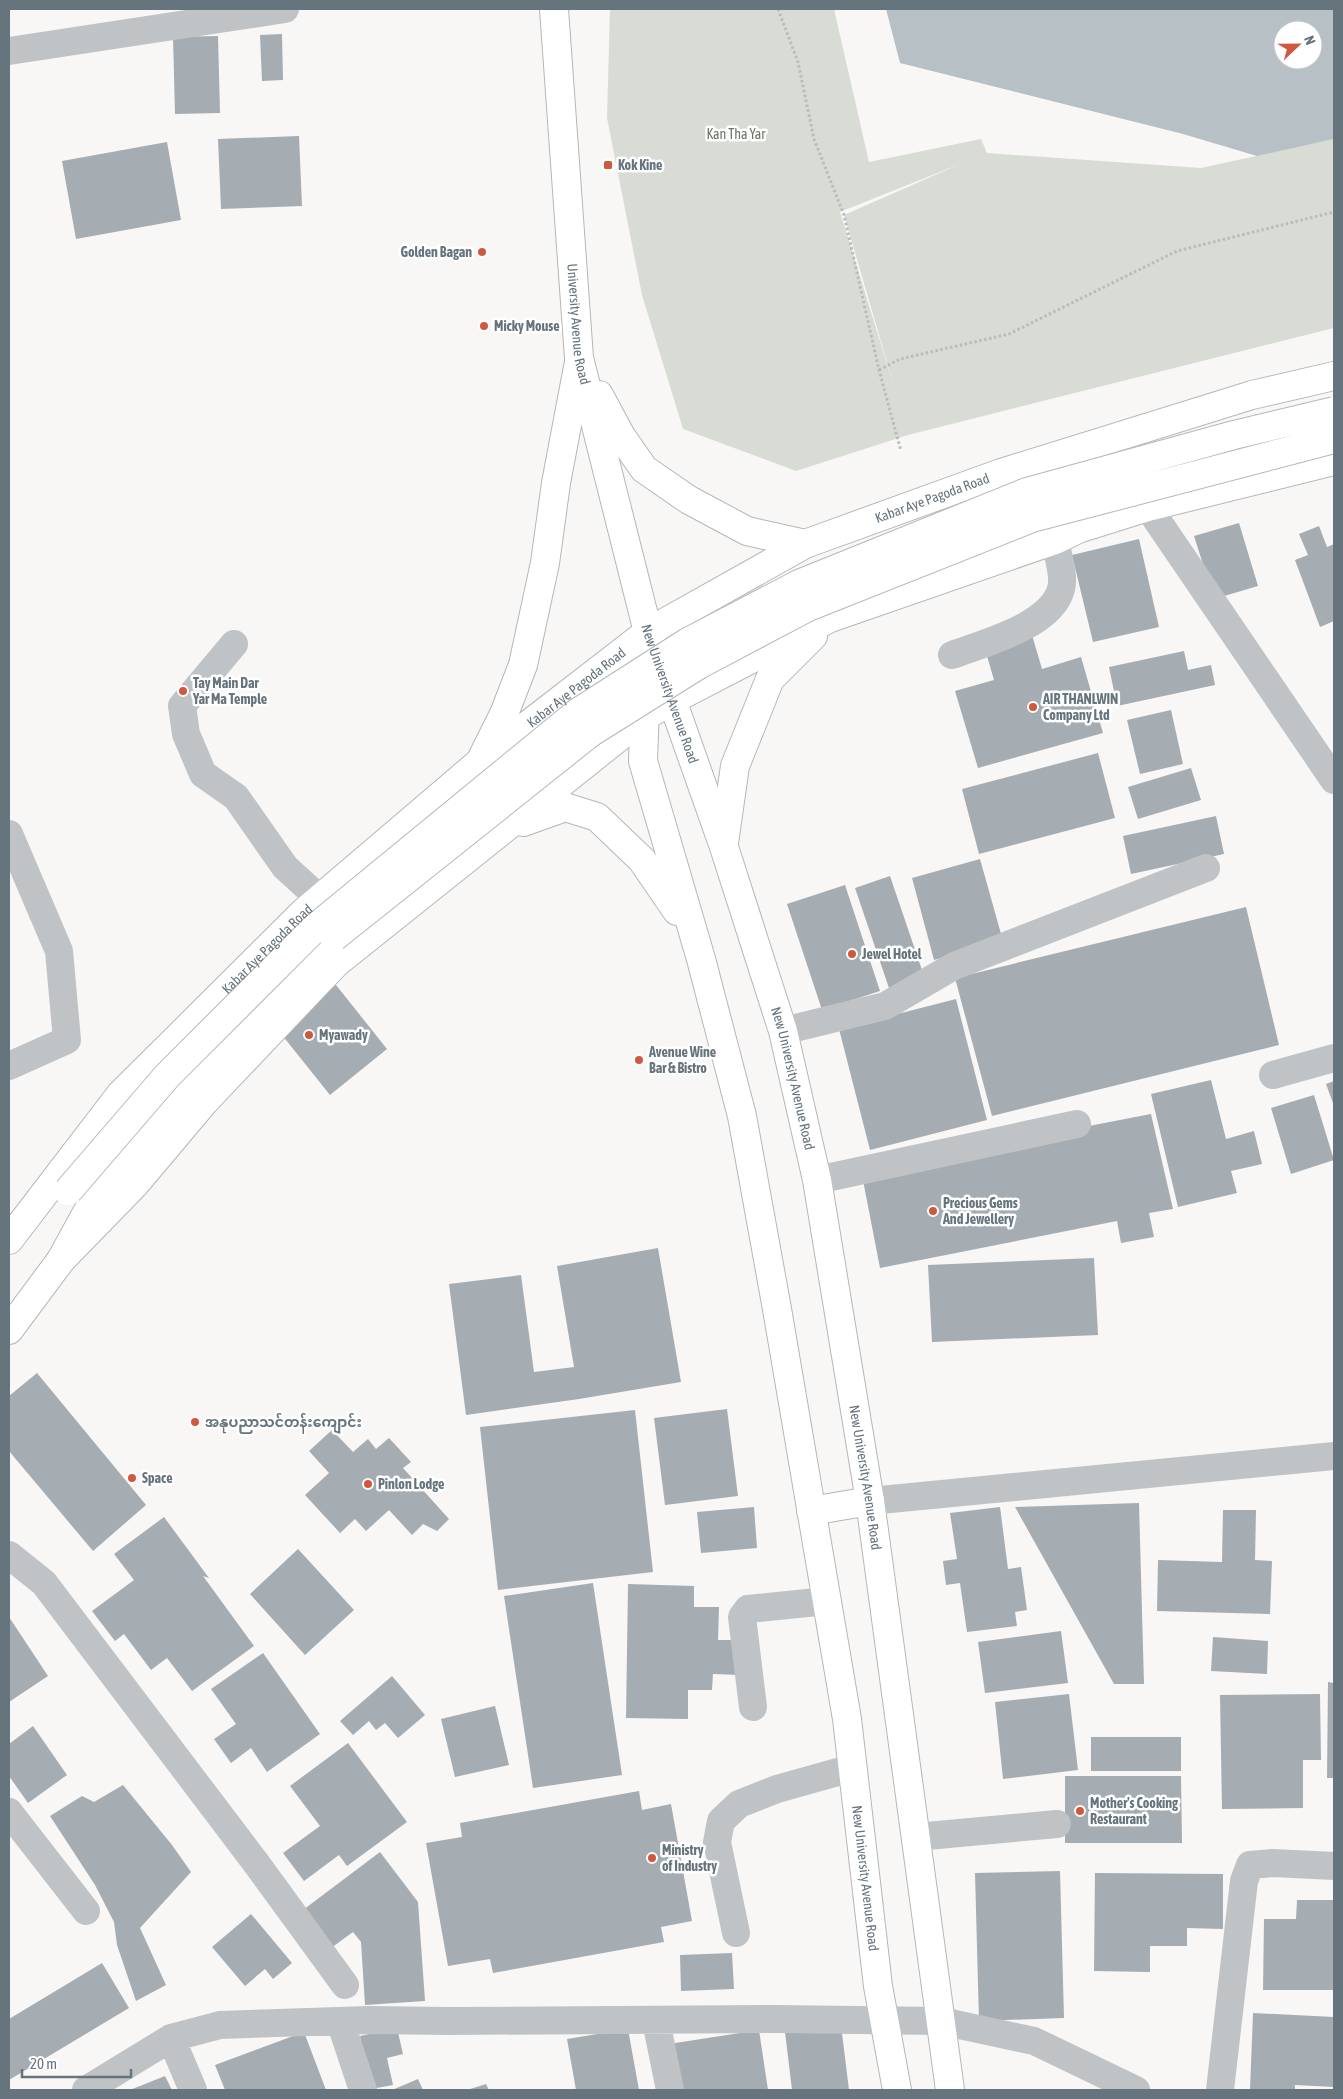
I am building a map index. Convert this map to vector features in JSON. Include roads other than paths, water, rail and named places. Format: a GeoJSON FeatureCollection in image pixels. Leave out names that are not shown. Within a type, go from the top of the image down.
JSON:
{"type":"FeatureCollection","features":[{"type":"Feature","properties":{"kind":"main road","name":"University Avenue Road"},"geometry":{"type":"LineString","coordinates":[[554,9],[580,358],[648,632]]}},
{"type":"Feature","properties":{"kind":"main road"},"geometry":{"type":"LineString","coordinates":[[580,358],[621,436],[644,469],[689,500],[747,531],[805,544]]}},
{"type":"Feature","properties":{"kind":"main road"},"geometry":{"type":"LineString","coordinates":[[480,762],[504,714],[523,665],[545,563],[556,484],[580,358]]}},
{"type":"Feature","properties":{"kind":"main road","name":"Kabar Aye Pagoda Road"},"geometry":{"type":"LineString","coordinates":[[12,1236],[120,1095],[303,913],[480,762],[648,632],[805,544],[1000,473],[1252,395],[1334,376]]}},
{"type":"Feature","properties":{"kind":"main road","name":"Kabar Aye Pagoda Road"},"geometry":{"type":"LineString","coordinates":[[12,1236],[68,1191],[167,1076],[316,926],[577,713],[688,642],[799,584],[1027,492],[1234,435],[1334,410]]}},
{"type":"Feature","properties":{"kind":"main road"},"geometry":{"type":"LineString","coordinates":[[1156,425],[1174,501]]}},
{"type":"Feature","properties":{"kind":"main road"},"geometry":{"type":"LineString","coordinates":[[61,1260],[90,1207],[203,1068],[334,937],[590,733],[700,664],[808,607],[1032,518],[1334,439]]}},
{"type":"Feature","properties":{"kind":"main road"},"geometry":{"type":"LineString","coordinates":[[9,1330],[61,1260],[135,1184],[204,1102],[336,962],[644,717],[672,700],[830,618],[1055,540],[1078,529],[1148,507],[1334,461]]}},
{"type":"Feature","properties":{"kind":"main road"},"geometry":{"type":"LineString","coordinates":[[724,846],[735,766],[770,679],[830,618]]}},
{"type":"Feature","properties":{"kind":"main road","name":"New University Avenue Road"},"geometry":{"type":"LineString","coordinates":[[648,632],[724,846],[783,1031],[817,1180],[870,1501],[950,2090]]}},
{"type":"Feature","properties":{"kind":"main road","name":"New University Avenue Road"},"geometry":{"type":"LineString","coordinates":[[648,632],[643,762],[701,959],[742,1116],[847,1719],[878,1986],[898,2090]]}},
{"type":"Feature","properties":{"kind":"main road"},"geometry":{"type":"LineString","coordinates":[[502,829],[565,807],[597,817],[642,860],[691,930]]}},
{"type":"Feature","properties":{"kind":"main road"},"geometry":{"type":"LineString","coordinates":[[322,897],[336,899],[351,910],[361,932],[362,942]]}},
{"type":"Feature","properties":{"kind":"main road"},"geometry":{"type":"LineString","coordinates":[[811,1511],[870,1501]]}},
{"type":"Feature","properties":{"kind":"street"},"geometry":{"type":"LineString","coordinates":[[9,51],[285,9]]}},
{"type":"Feature","properties":{"kind":"street"},"geometry":{"type":"LineString","coordinates":[[1148,507],[1334,780]]}},
{"type":"Feature","properties":{"kind":"street"},"geometry":{"type":"LineString","coordinates":[[952,655],[1022,628],[1052,608],[1062,588],[1055,540]]}},
{"type":"Feature","properties":{"kind":"street"},"geometry":{"type":"LineString","coordinates":[[234,644],[182,706],[186,734],[203,774],[236,797],[285,867],[322,897]]}},
{"type":"Feature","properties":{"kind":"street"},"geometry":{"type":"LineString","coordinates":[[9,834],[59,951],[67,1040],[9,1066]]}},
{"type":"Feature","properties":{"kind":"street"},"geometry":{"type":"LineString","coordinates":[[783,1031],[885,1006],[954,966],[1206,868]]}},
{"type":"Feature","properties":{"kind":"street"},"geometry":{"type":"LineString","coordinates":[[1273,1075],[1334,1058]]}},
{"type":"Feature","properties":{"kind":"street"},"geometry":{"type":"LineString","coordinates":[[817,1180],[1077,1124]]}},
{"type":"Feature","properties":{"kind":"street"},"geometry":{"type":"LineString","coordinates":[[870,1501],[1334,1456]]}},
{"type":"Feature","properties":{"kind":"street"},"geometry":{"type":"LineString","coordinates":[[9,1555],[44,1583],[256,1863],[345,1985]]}},
{"type":"Feature","properties":{"kind":"street"},"geometry":{"type":"LineString","coordinates":[[753,1707],[742,1617],[748,1609],[827,1602]]}},
{"type":"Feature","properties":{"kind":"street"},"geometry":{"type":"LineString","coordinates":[[736,1933],[717,1842],[721,1821],[739,1804],[777,1789],[852,1768]]}},
{"type":"Feature","properties":{"kind":"street"},"geometry":{"type":"LineString","coordinates":[[9,1812],[86,1911]]}},
{"type":"Feature","properties":{"kind":"street"},"geometry":{"type":"LineString","coordinates":[[916,1837],[1057,1824]]}},
{"type":"Feature","properties":{"kind":"street"},"geometry":{"type":"LineString","coordinates":[[1220,2090],[1244,1881],[1250,1865],[1273,1863],[1334,1866]]}},
{"type":"Feature","properties":{"kind":"street"},"geometry":{"type":"LineString","coordinates":[[86,2090],[172,2038],[220,2025],[340,2021],[775,2019],[941,2021],[1034,2041],[1136,2090]]}},
{"type":"Feature","properties":{"kind":"street"},"geometry":{"type":"LineString","coordinates":[[340,2021],[363,2090]]}},
{"type":"Feature","properties":{"kind":"street"},"geometry":{"type":"LineString","coordinates":[[656,2021],[670,2090]]}},
{"type":"Feature","properties":{"kind":"street"},"geometry":{"type":"LineString","coordinates":[[172,2038],[193,2090]]}},
{"type":"Feature","properties":{"kind":"place","name":"Kok Kine"},"geometry":{"type":"Point","coordinates":[608,165]}},
{"type":"Feature","properties":{"kind":"place","name":"Golden Bagan"},"geometry":{"type":"Point","coordinates":[482,252]}},
{"type":"Feature","properties":{"kind":"place","name":"Micky Mouse"},"geometry":{"type":"Point","coordinates":[484,326]}},
{"type":"Feature","properties":{"kind":"place","name":"Tay Main Dar Yar Ma Temple"},"geometry":{"type":"Point","coordinates":[183,691]}},
{"type":"Feature","properties":{"kind":"place","name":"AIR THANLWIN Company Ltd"},"geometry":{"type":"Point","coordinates":[1033,707]}},
{"type":"Feature","properties":{"kind":"place","name":"Jewel Hotel"},"geometry":{"type":"Point","coordinates":[852,954]}},
{"type":"Feature","properties":{"kind":"place","name":"Myawady"},"geometry":{"type":"Point","coordinates":[309,1035]}},
{"type":"Feature","properties":{"kind":"place","name":"Avenue Wine Bar & Bistro"},"geometry":{"type":"Point","coordinates":[639,1060]}},
{"type":"Feature","properties":{"kind":"place","name":"Precious Gems And Jewellery"},"geometry":{"type":"Point","coordinates":[933,1211]}},
{"type":"Feature","properties":{"kind":"place","name":"အနုပညာသင်တန်းကျောင်း"},"geometry":{"type":"Point","coordinates":[195,1422]}},
{"type":"Feature","properties":{"kind":"place","name":"Space"},"geometry":{"type":"Point","coordinates":[132,1478]}},
{"type":"Feature","properties":{"kind":"place","name":"Pinlon Lodge"},"geometry":{"type":"Point","coordinates":[368,1484]}},
{"type":"Feature","properties":{"kind":"place","name":"Mother's Cooking Restaurant"},"geometry":{"type":"Point","coordinates":[1080,1811]}},
{"type":"Feature","properties":{"kind":"place","name":"Ministry of Industry"},"geometry":{"type":"Point","coordinates":[652,1858]}},
{"type":"Feature","properties":{"kind":"park label","name":"Kan Tha Yar"},"geometry":{"type":"Point","coordinates":[736,134]}}]}
